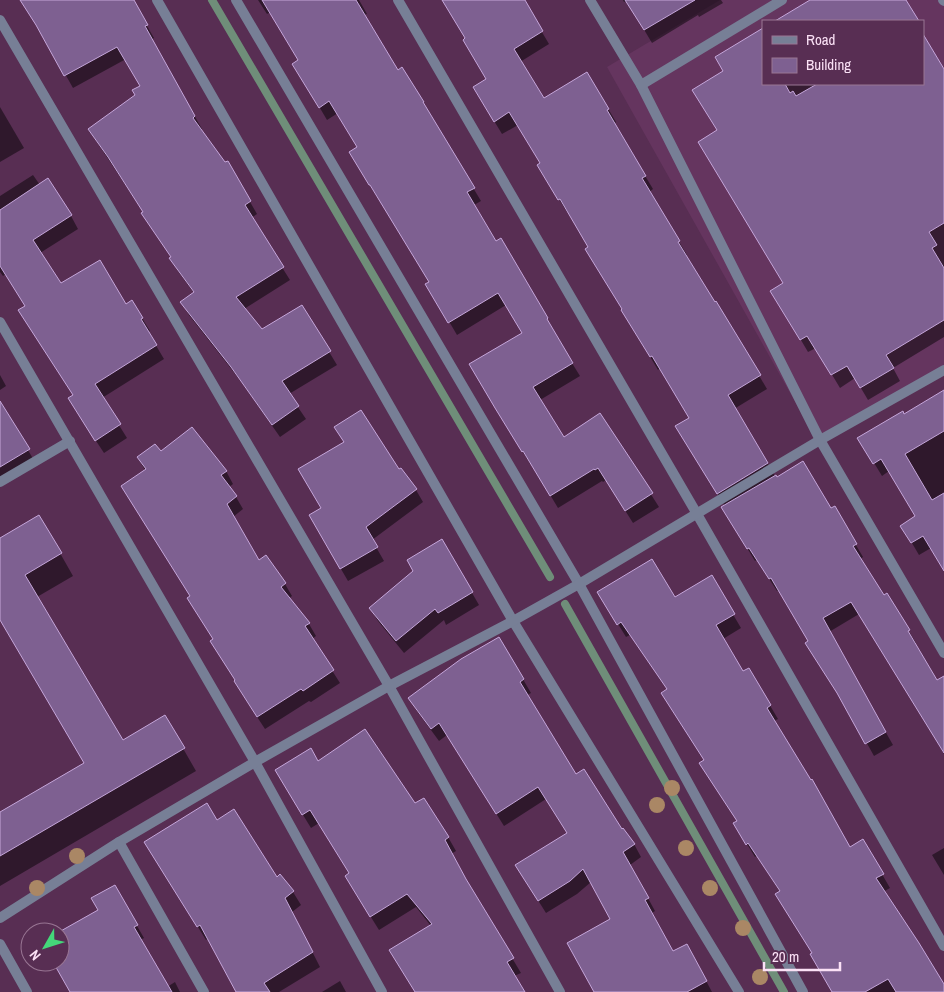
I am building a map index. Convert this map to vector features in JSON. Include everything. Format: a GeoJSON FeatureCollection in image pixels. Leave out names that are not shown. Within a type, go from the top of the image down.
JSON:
{"type":"FeatureCollection","features":[{"type":"Feature","properties":{"kind":"street"},"geometry":{"type":"LineString","coordinates":[[157,0],[513,621],[739,992]]}},
{"type":"Feature","properties":{"kind":"street"},"geometry":{"type":"LineString","coordinates":[[236,0],[579,584],[802,992]]}},
{"type":"Feature","properties":{"kind":"street"},"geometry":{"type":"LineString","coordinates":[[398,0],[944,946]]}},
{"type":"Feature","properties":{"kind":"street"},"geometry":{"type":"LineString","coordinates":[[590,0],[641,85],[820,440],[944,653]]}},
{"type":"Feature","properties":{"kind":"street"},"geometry":{"type":"LineString","coordinates":[[641,85],[765,4],[782,0]]}},
{"type":"Feature","properties":{"kind":"street"},"geometry":{"type":"LineString","coordinates":[[0,20],[389,686],[560,992]]}},
{"type":"Feature","properties":{"kind":"street"},"geometry":{"type":"LineString","coordinates":[[0,322],[255,762],[382,992]]}},
{"type":"Feature","properties":{"kind":"street"},"geometry":{"type":"LineString","coordinates":[[0,918],[119,842],[255,762],[389,686],[579,584],[820,440],[944,370]]}},
{"type":"Feature","properties":{"kind":"street"},"geometry":{"type":"LineString","coordinates":[[0,482],[70,441]]}},
{"type":"Feature","properties":{"kind":"street"},"geometry":{"type":"LineString","coordinates":[[119,842],[204,992]]}},
{"type":"Feature","properties":{"kind":"street"},"geometry":{"type":"LineString","coordinates":[[0,944],[26,992]]}},
{"type":"Feature","properties":{"kind":"shaded area"},"geometry":{"type":"Polygon","coordinates":[[[720,0],[944,0],[944,366],[816,439],[607,67],[720,0]]]}},
{"type":"Feature","properties":{"kind":"building"},"geometry":{"type":"Polygon","coordinates":[[[20,0],[134,0],[148,25],[145,26],[195,116],[193,118],[225,162],[228,161],[251,201],[245,205],[284,267],[236,297],[262,329],[302,305],[331,351],[282,381],[299,406],[272,425],[231,367],[180,302],[194,292],[169,258],[171,257],[141,213],[143,212],[88,129],[135,95],[132,90],[140,86],[117,47],[64,76],[20,0]]]}},
{"type":"Feature","properties":{"kind":"building"},"geometry":{"type":"Polygon","coordinates":[[[262,0],[356,0],[398,70],[402,67],[424,102],[475,188],[467,192],[496,241],[501,238],[573,363],[533,387],[564,437],[600,413],[653,493],[625,511],[598,468],[550,496],[469,364],[522,333],[498,293],[448,323],[425,284],[429,282],[349,152],[357,147],[329,101],[319,108],[292,64],[298,60],[262,0]]]}},
{"type":"Feature","properties":{"kind":"building"},"geometry":{"type":"Polygon","coordinates":[[[442,0],[525,0],[543,31],[514,49],[544,98],[587,72],[646,176],[642,178],[680,241],[678,242],[761,375],[728,395],[768,463],[717,494],[675,426],[689,418],[585,249],[588,247],[560,199],[558,200],[537,165],[540,163],[509,112],[494,122],[473,87],[486,79],[463,40],[465,38],[442,0]]]}},
{"type":"Feature","properties":{"kind":"building"},"geometry":{"type":"Polygon","coordinates":[[[625,0],[695,0],[644,30],[625,0]]]}},
{"type":"Feature","properties":{"kind":"building"},"geometry":{"type":"Polygon","coordinates":[[[810,0],[906,0],[918,20],[777,20],[810,0]]]}},
{"type":"Feature","properties":{"kind":"building"},"geometry":{"type":"Polygon","coordinates":[[[762,29],[762,85],[786,85],[790,93],[793,91],[796,96],[815,85],[924,85],[924,36],[944,69],[944,223],[929,232],[937,245],[932,248],[944,268],[944,320],[886,355],[894,368],[860,388],[847,366],[831,375],[807,336],[800,340],[770,291],[783,283],[698,142],[717,130],[692,90],[723,71],[715,57],[762,29]]]}},
{"type":"Feature","properties":{"kind":"building"},"geometry":{"type":"Polygon","coordinates":[[[48,178],[72,215],[33,240],[61,283],[100,260],[126,304],[132,300],[157,345],[95,384],[121,424],[95,441],[68,398],[73,395],[18,310],[25,306],[0,266],[0,210],[48,178]]]}},
{"type":"Feature","properties":{"kind":"building"},"geometry":{"type":"Polygon","coordinates":[[[944,390],[944,431],[905,454],[932,500],[944,493],[944,571],[923,536],[911,543],[900,526],[915,516],[881,459],[873,464],[857,438],[903,411],[904,414],[944,390]]]}},
{"type":"Feature","properties":{"kind":"building"},"geometry":{"type":"Polygon","coordinates":[[[0,401],[30,449],[0,467],[0,401]]]}},
{"type":"Feature","properties":{"kind":"building"},"geometry":{"type":"Polygon","coordinates":[[[361,410],[399,469],[401,468],[417,489],[366,527],[378,547],[340,569],[309,515],[321,508],[298,469],[344,442],[334,427],[361,410]]]}},
{"type":"Feature","properties":{"kind":"building"},"geometry":{"type":"Polygon","coordinates":[[[192,427],[227,471],[221,475],[237,496],[227,504],[259,560],[266,555],[286,583],[281,587],[310,623],[305,626],[334,670],[303,691],[301,689],[257,717],[210,641],[213,639],[187,598],[190,596],[121,486],[146,469],[137,457],[155,444],[161,451],[192,427]]]}},
{"type":"Feature","properties":{"kind":"building"},"geometry":{"type":"Polygon","coordinates":[[[803,461],[831,508],[835,506],[857,544],[853,546],[884,595],[887,593],[910,630],[908,631],[937,680],[944,676],[944,753],[851,602],[823,618],[886,732],[865,744],[837,693],[805,643],[808,641],[771,578],[769,579],[749,548],[747,549],[721,507],[803,461]]]}},
{"type":"Feature","properties":{"kind":"building"},"geometry":{"type":"Polygon","coordinates":[[[39,515],[62,553],[25,575],[123,740],[165,715],[185,748],[0,856],[0,812],[84,763],[0,620],[0,538],[39,515]]]}},
{"type":"Feature","properties":{"kind":"building"},"geometry":{"type":"Polygon","coordinates":[[[442,539],[473,592],[438,613],[435,609],[396,641],[369,608],[413,571],[407,560],[442,539]]]}},
{"type":"Feature","properties":{"kind":"building"},"geometry":{"type":"Polygon","coordinates":[[[652,559],[675,597],[712,575],[735,614],[716,625],[743,671],[749,668],[771,705],[767,708],[812,779],[850,847],[863,839],[884,874],[876,878],[944,984],[944,992],[896,992],[888,979],[865,992],[832,992],[810,954],[812,953],[775,894],[780,891],[748,843],[746,845],[733,823],[737,821],[699,763],[704,760],[661,693],[667,689],[621,622],[617,625],[597,592],[652,559]]]}},
{"type":"Feature","properties":{"kind":"building"},"geometry":{"type":"Polygon","coordinates":[[[499,637],[524,679],[520,682],[576,774],[584,769],[622,829],[635,844],[623,852],[649,898],[645,900],[673,951],[687,944],[707,981],[687,992],[594,992],[567,943],[610,919],[583,869],[570,881],[538,901],[515,865],[567,833],[538,787],[496,814],[439,723],[431,729],[408,698],[461,659],[499,637]]]}},
{"type":"Feature","properties":{"kind":"building"},"geometry":{"type":"Polygon","coordinates":[[[365,729],[415,803],[424,798],[449,837],[445,840],[466,879],[514,958],[507,962],[525,992],[415,992],[389,950],[432,924],[407,894],[370,917],[345,876],[349,873],[310,810],[302,815],[275,770],[311,748],[318,761],[365,729]]]}},
{"type":"Feature","properties":{"kind":"building"},"geometry":{"type":"Polygon","coordinates":[[[207,803],[217,820],[234,809],[277,877],[280,874],[294,891],[285,898],[313,952],[264,983],[270,992],[236,992],[200,925],[197,927],[144,842],[207,803]]]}},
{"type":"Feature","properties":{"kind":"building"},"geometry":{"type":"Polygon","coordinates":[[[115,885],[138,925],[134,927],[172,992],[70,992],[59,972],[70,972],[70,926],[98,910],[91,898],[115,885]]]}},
{"type":"Feature","properties":{"kind":"waterway"},"geometry":{"type":"LineString","coordinates":[[212,0],[550,577]]}},
{"type":"Feature","properties":{"kind":"waterway"},"geometry":{"type":"LineString","coordinates":[[565,604],[784,992]]}}]}
